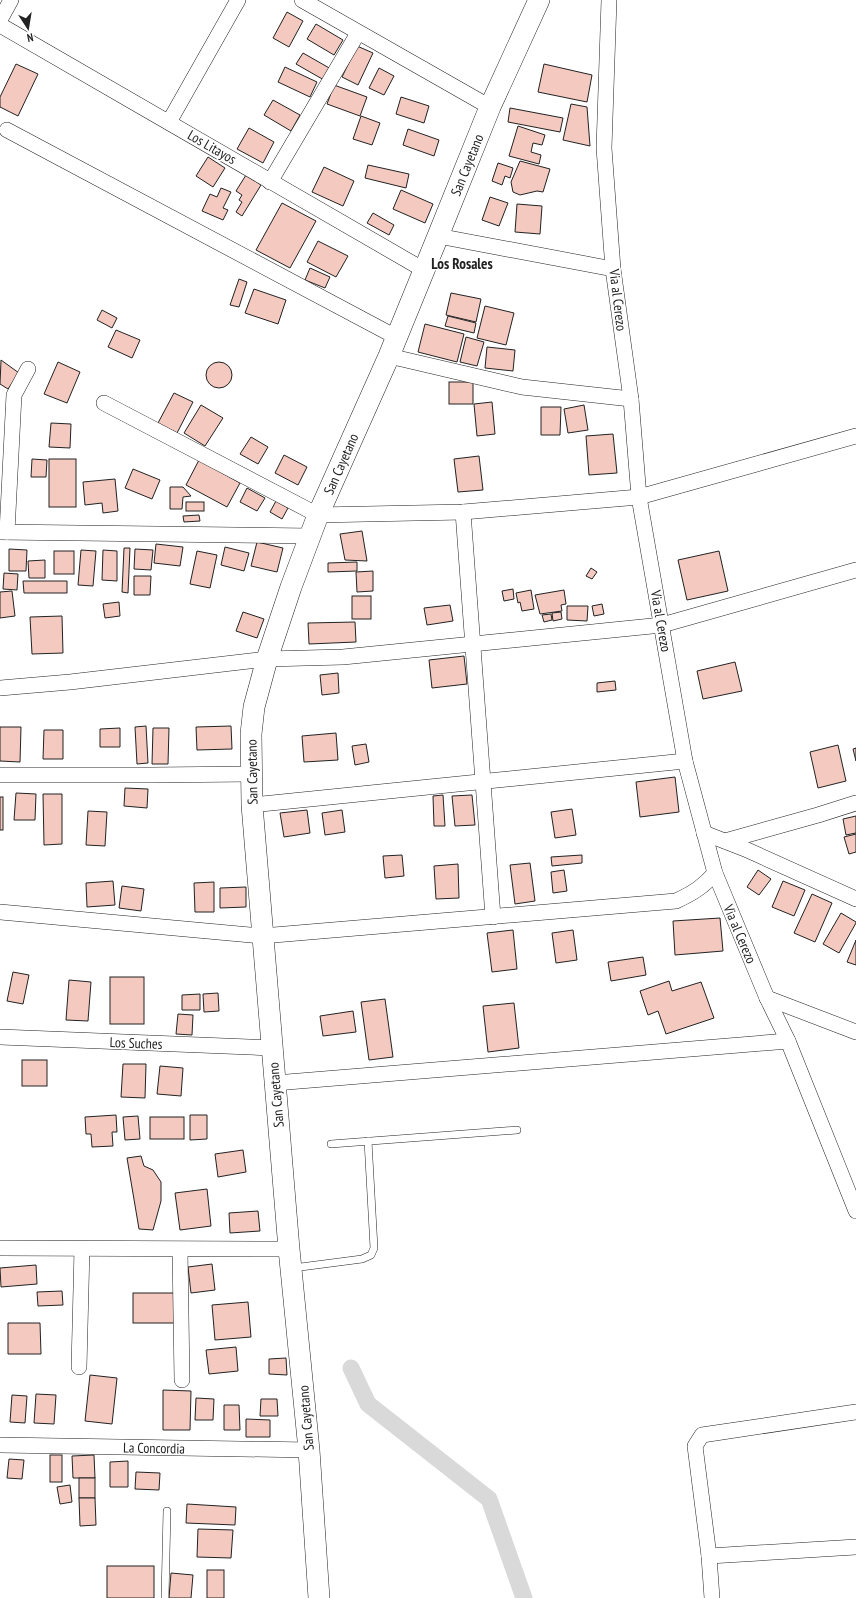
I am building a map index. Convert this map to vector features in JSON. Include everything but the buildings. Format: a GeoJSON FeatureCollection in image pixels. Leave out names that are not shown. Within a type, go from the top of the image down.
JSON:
{"type":"FeatureCollection","features":[{"type":"Feature","properties":{"kind":"main road","name":"San Cayetano"},"geometry":{"type":"LineString","coordinates":[[319,1598],[309,1450],[290,1259],[252,805],[251,734],[254,707],[266,659],[318,515],[392,346],[490,107],[539,0]]}},
{"type":"Feature","properties":{"kind":"street"},"geometry":{"type":"LineString","coordinates":[[0,20],[11,0]]}},
{"type":"Feature","properties":{"kind":"street"},"geometry":{"type":"LineString","coordinates":[[169,122],[238,0]]}},
{"type":"Feature","properties":{"kind":"street"},"geometry":{"type":"LineString","coordinates":[[302,0],[490,107]]}},
{"type":"Feature","properties":{"kind":"street","name":"Via al Cerezo"},"geometry":{"type":"LineString","coordinates":[[609,0],[604,148],[614,269],[631,399],[639,497],[685,761],[715,873],[767,998],[788,1041],[856,1211]]}},
{"type":"Feature","properties":{"kind":"street","name":"Los Litayos"},"geometry":{"type":"LineString","coordinates":[[0,25],[424,270]]}},
{"type":"Feature","properties":{"kind":"street"},"geometry":{"type":"LineString","coordinates":[[270,182],[358,33]]}},
{"type":"Feature","properties":{"kind":"street"},"geometry":{"type":"LineString","coordinates":[[7,130],[392,346],[522,387],[631,399]]}},
{"type":"Feature","properties":{"kind":"street"},"geometry":{"type":"LineString","coordinates":[[438,236],[614,269]]}},
{"type":"Feature","properties":{"kind":"street"},"geometry":{"type":"LineString","coordinates":[[28,369],[14,396],[3,532],[310,536]]}},
{"type":"Feature","properties":{"kind":"street"},"geometry":{"type":"LineString","coordinates":[[104,403],[318,515],[463,512],[639,497],[856,436]]}},
{"type":"Feature","properties":{"kind":"street"},"geometry":{"type":"LineString","coordinates":[[463,512],[493,917]]}},
{"type":"Feature","properties":{"kind":"street"},"geometry":{"type":"LineString","coordinates":[[0,688],[70,682],[266,659],[343,657],[662,625],[856,570]]}},
{"type":"Feature","properties":{"kind":"street"},"geometry":{"type":"LineString","coordinates":[[252,805],[685,761]]}},
{"type":"Feature","properties":{"kind":"street"},"geometry":{"type":"LineString","coordinates":[[0,775],[251,774]]}},
{"type":"Feature","properties":{"kind":"street"},"geometry":{"type":"LineString","coordinates":[[725,841],[818,815],[856,802]]}},
{"type":"Feature","properties":{"kind":"street"},"geometry":{"type":"LineString","coordinates":[[704,833],[856,899]]}},
{"type":"Feature","properties":{"kind":"street"},"geometry":{"type":"LineString","coordinates":[[0,912],[262,936],[676,901],[690,895],[702,887],[715,873]]}},
{"type":"Feature","properties":{"kind":"street"},"geometry":{"type":"LineString","coordinates":[[767,998],[856,1032]]}},
{"type":"Feature","properties":{"kind":"street","name":"Los Suches"},"geometry":{"type":"LineString","coordinates":[[0,1037],[272,1048]]}},
{"type":"Feature","properties":{"kind":"street"},"geometry":{"type":"LineString","coordinates":[[275,1083],[788,1041]]}},
{"type":"Feature","properties":{"kind":"street"},"geometry":{"type":"LineString","coordinates":[[0,1248],[180,1250],[290,1259]]}},
{"type":"Feature","properties":{"kind":"street"},"geometry":{"type":"LineString","coordinates":[[79,1367],[82,1249]]}},
{"type":"Feature","properties":{"kind":"street"},"geometry":{"type":"LineString","coordinates":[[180,1250],[182,1380]]}},
{"type":"Feature","properties":{"kind":"street"},"geometry":{"type":"LineString","coordinates":[[712,1598],[710,1556],[695,1446],[702,1435],[856,1412]]}},
{"type":"Feature","properties":{"kind":"street","name":"La Concordia"},"geometry":{"type":"LineString","coordinates":[[0,1445],[309,1450]]}},
{"type":"Feature","properties":{"kind":"street"},"geometry":{"type":"LineString","coordinates":[[710,1556],[856,1547]]}},
{"type":"Feature","properties":{"kind":"lane"},"geometry":{"type":"LineString","coordinates":[[331,1144],[517,1130]]}},
{"type":"Feature","properties":{"kind":"lane"},"geometry":{"type":"LineString","coordinates":[[290,1259],[362,1260],[370,1255],[374,1248],[368,1141]]}},
{"type":"Feature","properties":{"kind":"lane"},"geometry":{"type":"LineString","coordinates":[[165,1598],[167,1511]]}},
{"type":"Feature","properties":{"kind":"waterway"},"geometry":{"type":"LineString","coordinates":[[351,1368],[368,1404],[489,1499],[524,1598]]}},
{"type":"Feature","properties":{"kind":"district","name":"Los Rosales"},"geometry":{"type":"Point","coordinates":[462,263]}}]}
